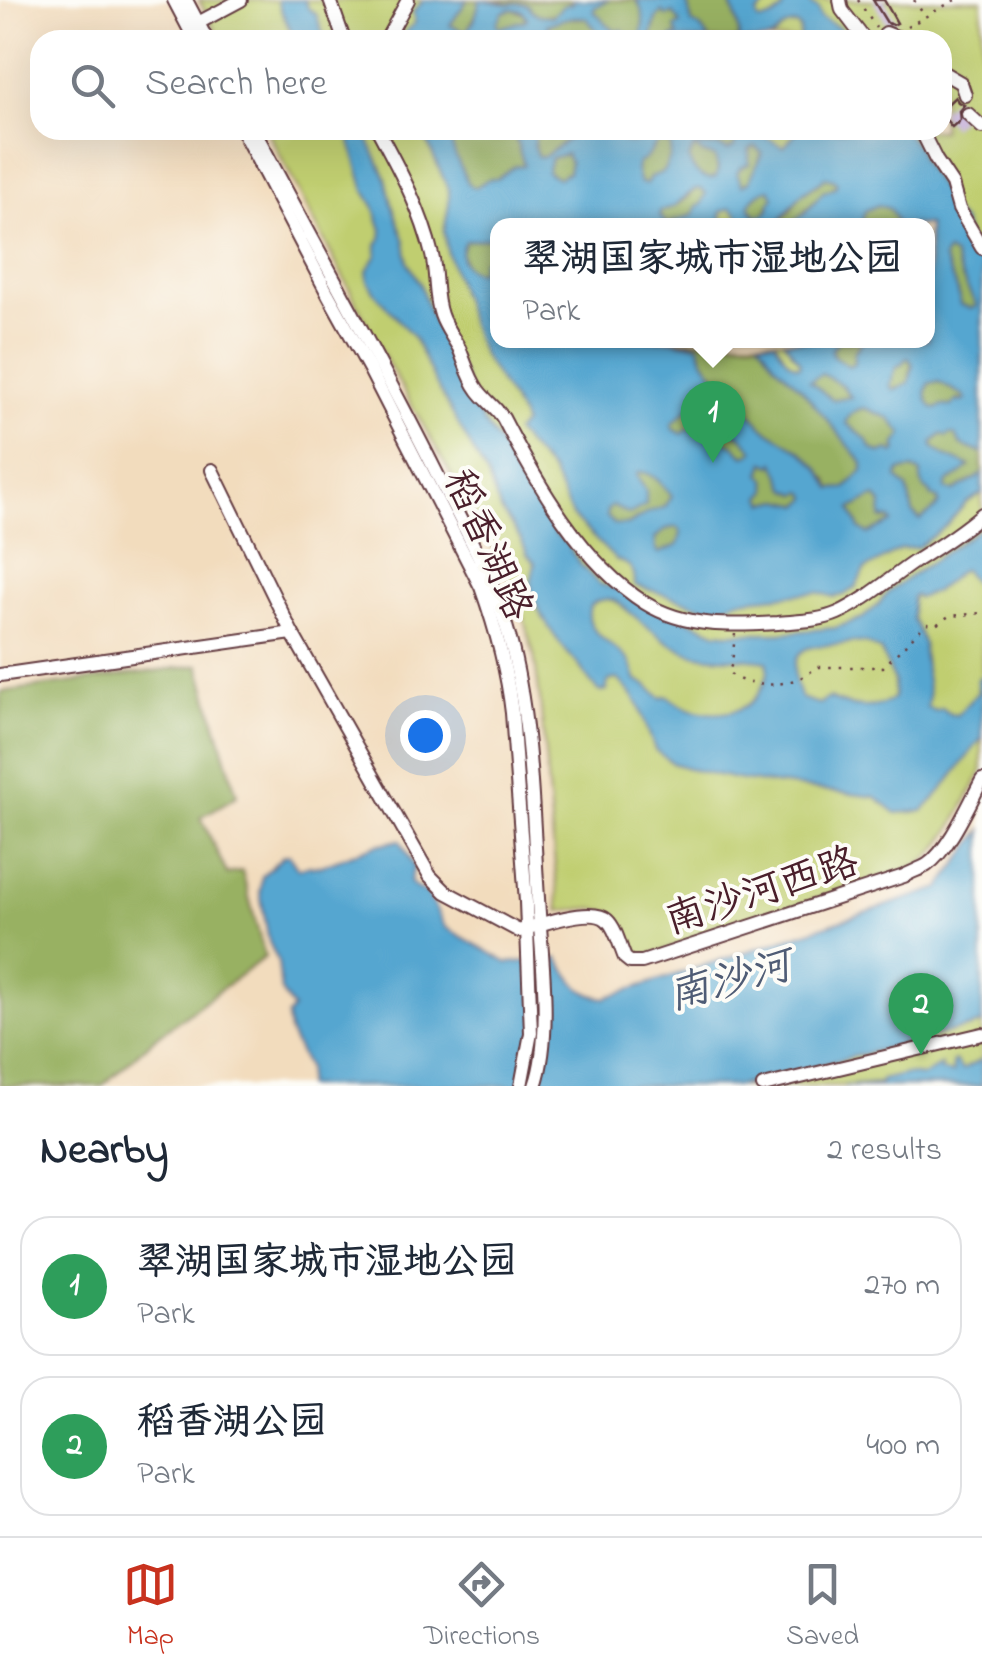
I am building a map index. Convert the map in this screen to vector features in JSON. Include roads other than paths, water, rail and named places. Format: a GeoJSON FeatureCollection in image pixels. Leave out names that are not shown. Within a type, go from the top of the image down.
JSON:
{"type":"FeatureCollection","features":[{"type":"Feature","properties":{"kind":"street"},"geometry":{"type":"LineString","coordinates":[[174,0],[190,30]]}},
{"type":"Feature","properties":{"kind":"street"},"geometry":{"type":"LineString","coordinates":[[186,0],[202,30]]}},
{"type":"Feature","properties":{"kind":"street"},"geometry":{"type":"LineString","coordinates":[[198,23],[242,0]]}},
{"type":"Feature","properties":{"kind":"street"},"geometry":{"type":"LineString","coordinates":[[330,0],[340,30]]}},
{"type":"Feature","properties":{"kind":"street"},"geometry":{"type":"LineString","coordinates":[[392,30],[408,0]]}},
{"type":"Feature","properties":{"kind":"street"},"geometry":{"type":"LineString","coordinates":[[840,0],[842,10],[857,30]]}},
{"type":"Feature","properties":{"kind":"street"},"geometry":{"type":"LineString","coordinates":[[952,79],[965,95]]}},
{"type":"Feature","properties":{"kind":"street"},"geometry":{"type":"LineString","coordinates":[[968,114],[982,127]]}},
{"type":"Feature","properties":{"kind":"street","name":"稻香湖路"},"geometry":{"type":"LineString","coordinates":[[247,140],[370,368],[481,588],[505,666],[533,926]]}},
{"type":"Feature","properties":{"kind":"street","name":"稻香湖路"},"geometry":{"type":"LineString","coordinates":[[259,140],[418,436],[493,588],[508,632],[522,694],[534,949],[531,1033],[521,1086]]}},
{"type":"Feature","properties":{"kind":"street"},"geometry":{"type":"LineString","coordinates":[[384,140],[422,217],[434,264],[440,314],[477,389],[498,410],[538,480],[580,541],[599,564],[643,602],[668,614],[712,624],[803,621],[830,616],[865,598],[982,514]]}},
{"type":"Feature","properties":{"kind":"street"},"geometry":{"type":"LineString","coordinates":[[926,140],[982,248]]}},
{"type":"Feature","properties":{"kind":"street"},"geometry":{"type":"LineString","coordinates":[[212,470],[292,633],[430,876],[446,892],[519,930],[533,926]]}},
{"type":"Feature","properties":{"kind":"street"},"geometry":{"type":"LineString","coordinates":[[0,675],[292,633]]}},
{"type":"Feature","properties":{"kind":"street","name":"南沙河西路"},"geometry":{"type":"LineString","coordinates":[[533,926],[594,914],[608,921],[625,958],[642,962],[926,866],[956,830],[982,780]]}},
{"type":"Feature","properties":{"kind":"street","name":"稻香湖路"},"geometry":{"type":"LineString","coordinates":[[534,949],[544,1021],[535,1086]]}},
{"type":"Feature","properties":{"kind":"street"},"geometry":{"type":"LineString","coordinates":[[763,1086],[982,1034]]}},
{"type":"Feature","properties":{"kind":"water"},"geometry":{"type":"Polygon","coordinates":[[[278,0],[304,0],[316,14],[322,30],[290,30],[278,0]]]}},
{"type":"Feature","properties":{"kind":"water"},"geometry":{"type":"Polygon","coordinates":[[[424,0],[467,0],[450,25],[461,30],[407,30],[415,23],[413,12],[424,0]]]}},
{"type":"Feature","properties":{"kind":"water"},"geometry":{"type":"Polygon","coordinates":[[[480,0],[525,4],[538,15],[553,16],[573,0],[609,0],[594,8],[594,12],[614,30],[596,30],[586,18],[575,17],[547,25],[550,30],[467,30],[474,21],[480,0]],[[512,9],[503,12],[497,23],[499,28],[527,17],[512,9]]]}},
{"type":"Feature","properties":{"kind":"water"},"geometry":{"type":"Polygon","coordinates":[[[636,0],[683,0],[692,23],[702,30],[675,30],[680,22],[673,13],[666,16],[662,11],[653,30],[642,30],[641,8],[636,0]]]}},
{"type":"Feature","properties":{"kind":"water"},"geometry":{"type":"Polygon","coordinates":[[[729,0],[773,0],[757,14],[761,20],[783,10],[777,0],[809,0],[818,8],[821,18],[841,30],[800,30],[797,25],[782,30],[738,30],[729,0]]]}},
{"type":"Feature","properties":{"kind":"water"},"geometry":{"type":"Polygon","coordinates":[[[350,140],[369,140],[386,178],[408,262],[484,423],[555,534],[599,584],[716,632],[780,633],[835,628],[863,618],[889,591],[982,527],[982,588],[961,570],[934,592],[912,597],[912,618],[924,644],[927,707],[957,715],[978,692],[977,679],[982,675],[982,738],[923,811],[896,813],[876,797],[742,780],[672,763],[655,750],[640,708],[618,679],[610,680],[607,690],[600,692],[592,685],[542,616],[531,586],[535,563],[500,509],[488,477],[414,338],[368,281],[367,271],[377,255],[382,230],[365,191],[350,140]],[[616,601],[596,602],[590,608],[592,626],[628,660],[637,681],[661,698],[666,696],[700,712],[723,713],[745,706],[760,691],[767,676],[767,661],[691,653],[668,642],[616,601]],[[865,643],[817,646],[803,651],[794,669],[801,698],[819,704],[829,698],[862,707],[894,698],[894,681],[881,651],[865,643]]]}},
{"type":"Feature","properties":{"kind":"water"},"geometry":{"type":"Polygon","coordinates":[[[426,140],[448,140],[468,184],[475,188],[524,165],[516,140],[534,140],[537,156],[544,157],[567,140],[695,140],[699,146],[728,150],[736,140],[771,140],[784,147],[790,140],[912,140],[946,197],[947,207],[962,221],[971,252],[982,266],[982,453],[961,445],[950,434],[942,434],[933,447],[969,466],[946,483],[946,490],[955,491],[982,473],[982,493],[919,547],[901,549],[864,570],[856,587],[844,595],[834,597],[817,592],[739,600],[713,610],[635,585],[631,568],[616,560],[572,516],[552,473],[515,432],[523,424],[520,414],[482,354],[448,254],[444,232],[449,191],[426,140]],[[657,143],[636,170],[640,183],[646,184],[650,177],[663,172],[671,144],[657,143]],[[755,146],[749,150],[749,164],[737,173],[742,185],[749,182],[762,153],[755,146]],[[694,147],[689,158],[698,174],[716,177],[715,157],[694,147]],[[566,154],[551,158],[547,172],[558,178],[568,172],[566,154]],[[770,189],[752,200],[749,206],[756,216],[770,208],[774,197],[770,189]],[[947,252],[943,258],[960,305],[977,306],[954,256],[947,252]],[[909,358],[896,367],[892,389],[909,383],[913,365],[909,358]],[[822,374],[810,381],[832,400],[851,397],[842,385],[822,374]],[[939,382],[930,383],[927,399],[933,408],[966,400],[939,382]],[[865,408],[855,411],[846,423],[872,449],[894,453],[903,434],[889,418],[865,408]],[[688,409],[672,424],[682,434],[693,429],[693,411],[688,409]],[[728,431],[721,435],[721,439],[744,456],[754,450],[740,435],[728,431]],[[765,462],[761,474],[768,490],[762,497],[766,503],[781,500],[801,505],[808,499],[803,492],[787,489],[775,462],[765,462]],[[913,469],[900,471],[897,478],[907,488],[913,513],[920,520],[939,503],[923,485],[921,473],[913,469]],[[639,472],[636,475],[646,491],[646,505],[629,514],[612,506],[607,517],[615,525],[628,525],[665,507],[672,496],[653,477],[639,472]],[[873,497],[851,509],[860,529],[868,534],[892,522],[881,518],[882,503],[873,497]],[[676,527],[655,538],[659,553],[678,545],[681,533],[676,527]]]}},
{"type":"Feature","properties":{"kind":"water","name":"南沙河"},"geometry":{"type":"Polygon","coordinates":[[[982,830],[982,1024],[737,1086],[306,1086],[307,1068],[289,1032],[287,1017],[293,1009],[281,991],[278,961],[269,942],[260,892],[262,876],[283,856],[289,855],[298,869],[321,866],[400,840],[414,867],[410,882],[427,893],[445,927],[508,963],[558,958],[582,989],[605,998],[940,888],[982,830]]]}},
{"type":"Feature","properties":{"kind":"water"},"geometry":{"type":"Polygon","coordinates":[[[982,1059],[982,1086],[844,1086],[880,1083],[906,1074],[923,1076],[941,1065],[941,1071],[953,1073],[955,1061],[962,1070],[982,1059]]]}},
{"type":"Feature","properties":{"kind":"place","name":"翠湖国家城市湿地公园"},"geometry":{"type":"Point","coordinates":[713,463]}},
{"type":"Feature","properties":{"kind":"place","name":"稻香湖公园"},"geometry":{"type":"Point","coordinates":[921,1055]}}]}
